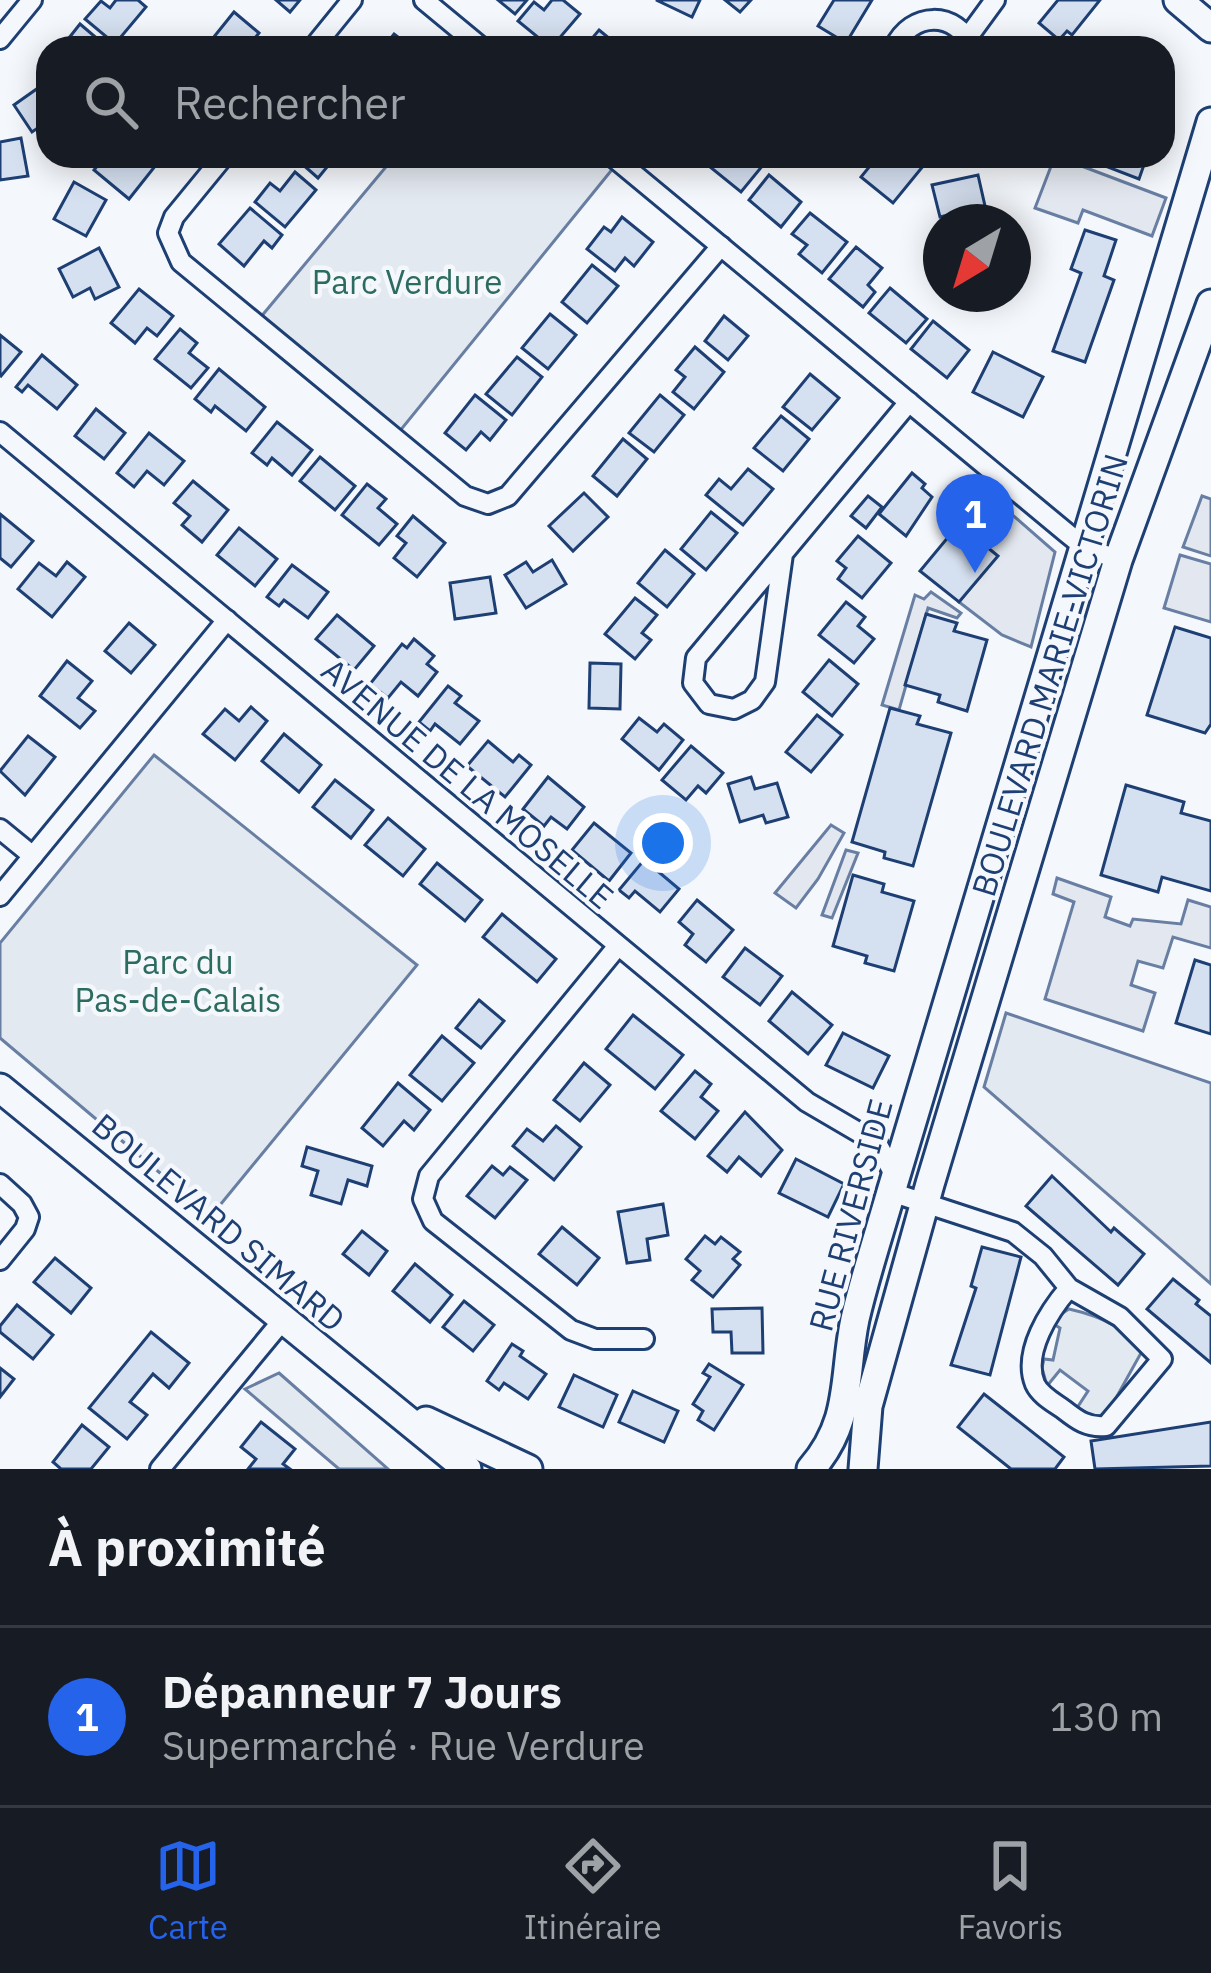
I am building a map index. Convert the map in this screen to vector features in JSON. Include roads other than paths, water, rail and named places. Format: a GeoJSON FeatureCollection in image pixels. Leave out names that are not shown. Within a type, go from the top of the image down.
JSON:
{"type":"FeatureCollection","features":[{"type":"Feature","properties":{"kind":"street"},"geometry":{"type":"LineString","coordinates":[[0,39],[32,0]]}},
{"type":"Feature","properties":{"kind":"street"},"geometry":{"type":"LineString","coordinates":[[323,36],[352,0]]}},
{"type":"Feature","properties":{"kind":"street"},"geometry":{"type":"LineString","coordinates":[[424,0],[468,36]]}},
{"type":"Feature","properties":{"kind":"street"},"geometry":{"type":"LineString","coordinates":[[974,36],[995,0]]}},
{"type":"Feature","properties":{"kind":"street"},"geometry":{"type":"LineString","coordinates":[[1178,0],[1211,28]]}},
{"type":"Feature","properties":{"kind":"street"},"geometry":{"type":"LineString","coordinates":[[900,36],[921,20],[946,21],[962,36]]}},
{"type":"Feature","properties":{"kind":"street","name":"BOULEVARD MARIE-VICTORIN"},"geometry":{"type":"LineString","coordinates":[[934,1045],[1211,122]]}},
{"type":"Feature","properties":{"kind":"street"},"geometry":{"type":"LineString","coordinates":[[214,168],[174,218],[168,233],[181,262],[465,496],[488,504],[508,496],[722,247]]}},
{"type":"Feature","properties":{"kind":"street"},"geometry":{"type":"LineString","coordinates":[[627,168],[1083,546],[1118,560]]}},
{"type":"Feature","properties":{"kind":"street","name":"BOULEVARD MARIE-VICTORIN"},"geometry":{"type":"LineString","coordinates":[[965,1070],[1118,560],[1211,304]]}},
{"type":"Feature","properties":{"kind":"street"},"geometry":{"type":"LineString","coordinates":[[783,554],[765,682],[752,700],[734,709],[709,704],[693,683],[696,658],[909,402]]}},
{"type":"Feature","properties":{"kind":"street","name":"AVENUE DE LA MOSELLE"},"geometry":{"type":"LineString","coordinates":[[0,431],[807,1102],[882,1147],[893,1184]]}},
{"type":"Feature","properties":{"kind":"street"},"geometry":{"type":"LineString","coordinates":[[0,896],[227,620]]}},
{"type":"Feature","properties":{"kind":"street"},"geometry":{"type":"LineString","coordinates":[[0,829],[33,856]]}},
{"type":"Feature","properties":{"kind":"street"},"geometry":{"type":"LineString","coordinates":[[617,947],[429,1176],[423,1199],[433,1221],[571,1330],[595,1339],[644,1339]]}},
{"type":"Feature","properties":{"kind":"street","name":"RUE RIVERSIDE"},"geometry":{"type":"LineString","coordinates":[[811,1469],[828,1449],[841,1420],[856,1316],[934,1045]]}},
{"type":"Feature","properties":{"kind":"street","name":"RUE RIVERSIDE"},"geometry":{"type":"LineString","coordinates":[[862,1469],[868,1406],[965,1070]]}},
{"type":"Feature","properties":{"kind":"street","name":"BOULEVARD SIMARD"},"geometry":{"type":"LineString","coordinates":[[0,1088],[467,1469]]}},
{"type":"Feature","properties":{"kind":"street"},"geometry":{"type":"LineString","coordinates":[[0,1184],[29,1217],[0,1259]]}},
{"type":"Feature","properties":{"kind":"street"},"geometry":{"type":"LineString","coordinates":[[893,1184],[926,1202],[1013,1232],[1043,1256],[1069,1288],[1120,1317],[1162,1359],[1115,1420],[1101,1427],[1074,1418],[1040,1392],[1033,1377],[1042,1327],[1069,1288]]}},
{"type":"Feature","properties":{"kind":"street"},"geometry":{"type":"LineString","coordinates":[[160,1469],[282,1321]]}},
{"type":"Feature","properties":{"kind":"street","name":"BOULEVARD SIMARD"},"geometry":{"type":"LineString","coordinates":[[395,1407],[528,1469]]}},
{"type":"Feature","properties":{"kind":"place","name":"Dépanneur 7 Jours"},"geometry":{"type":"Point","coordinates":[975,573]}},
{"type":"Feature","properties":{"kind":"park label","name":"Parc Verdure"},"geometry":{"type":"Point","coordinates":[407,281]}},
{"type":"Feature","properties":{"kind":"park label","name":"Parc du Pas-de-Calais"},"geometry":{"type":"Point","coordinates":[178,980]}}]}
